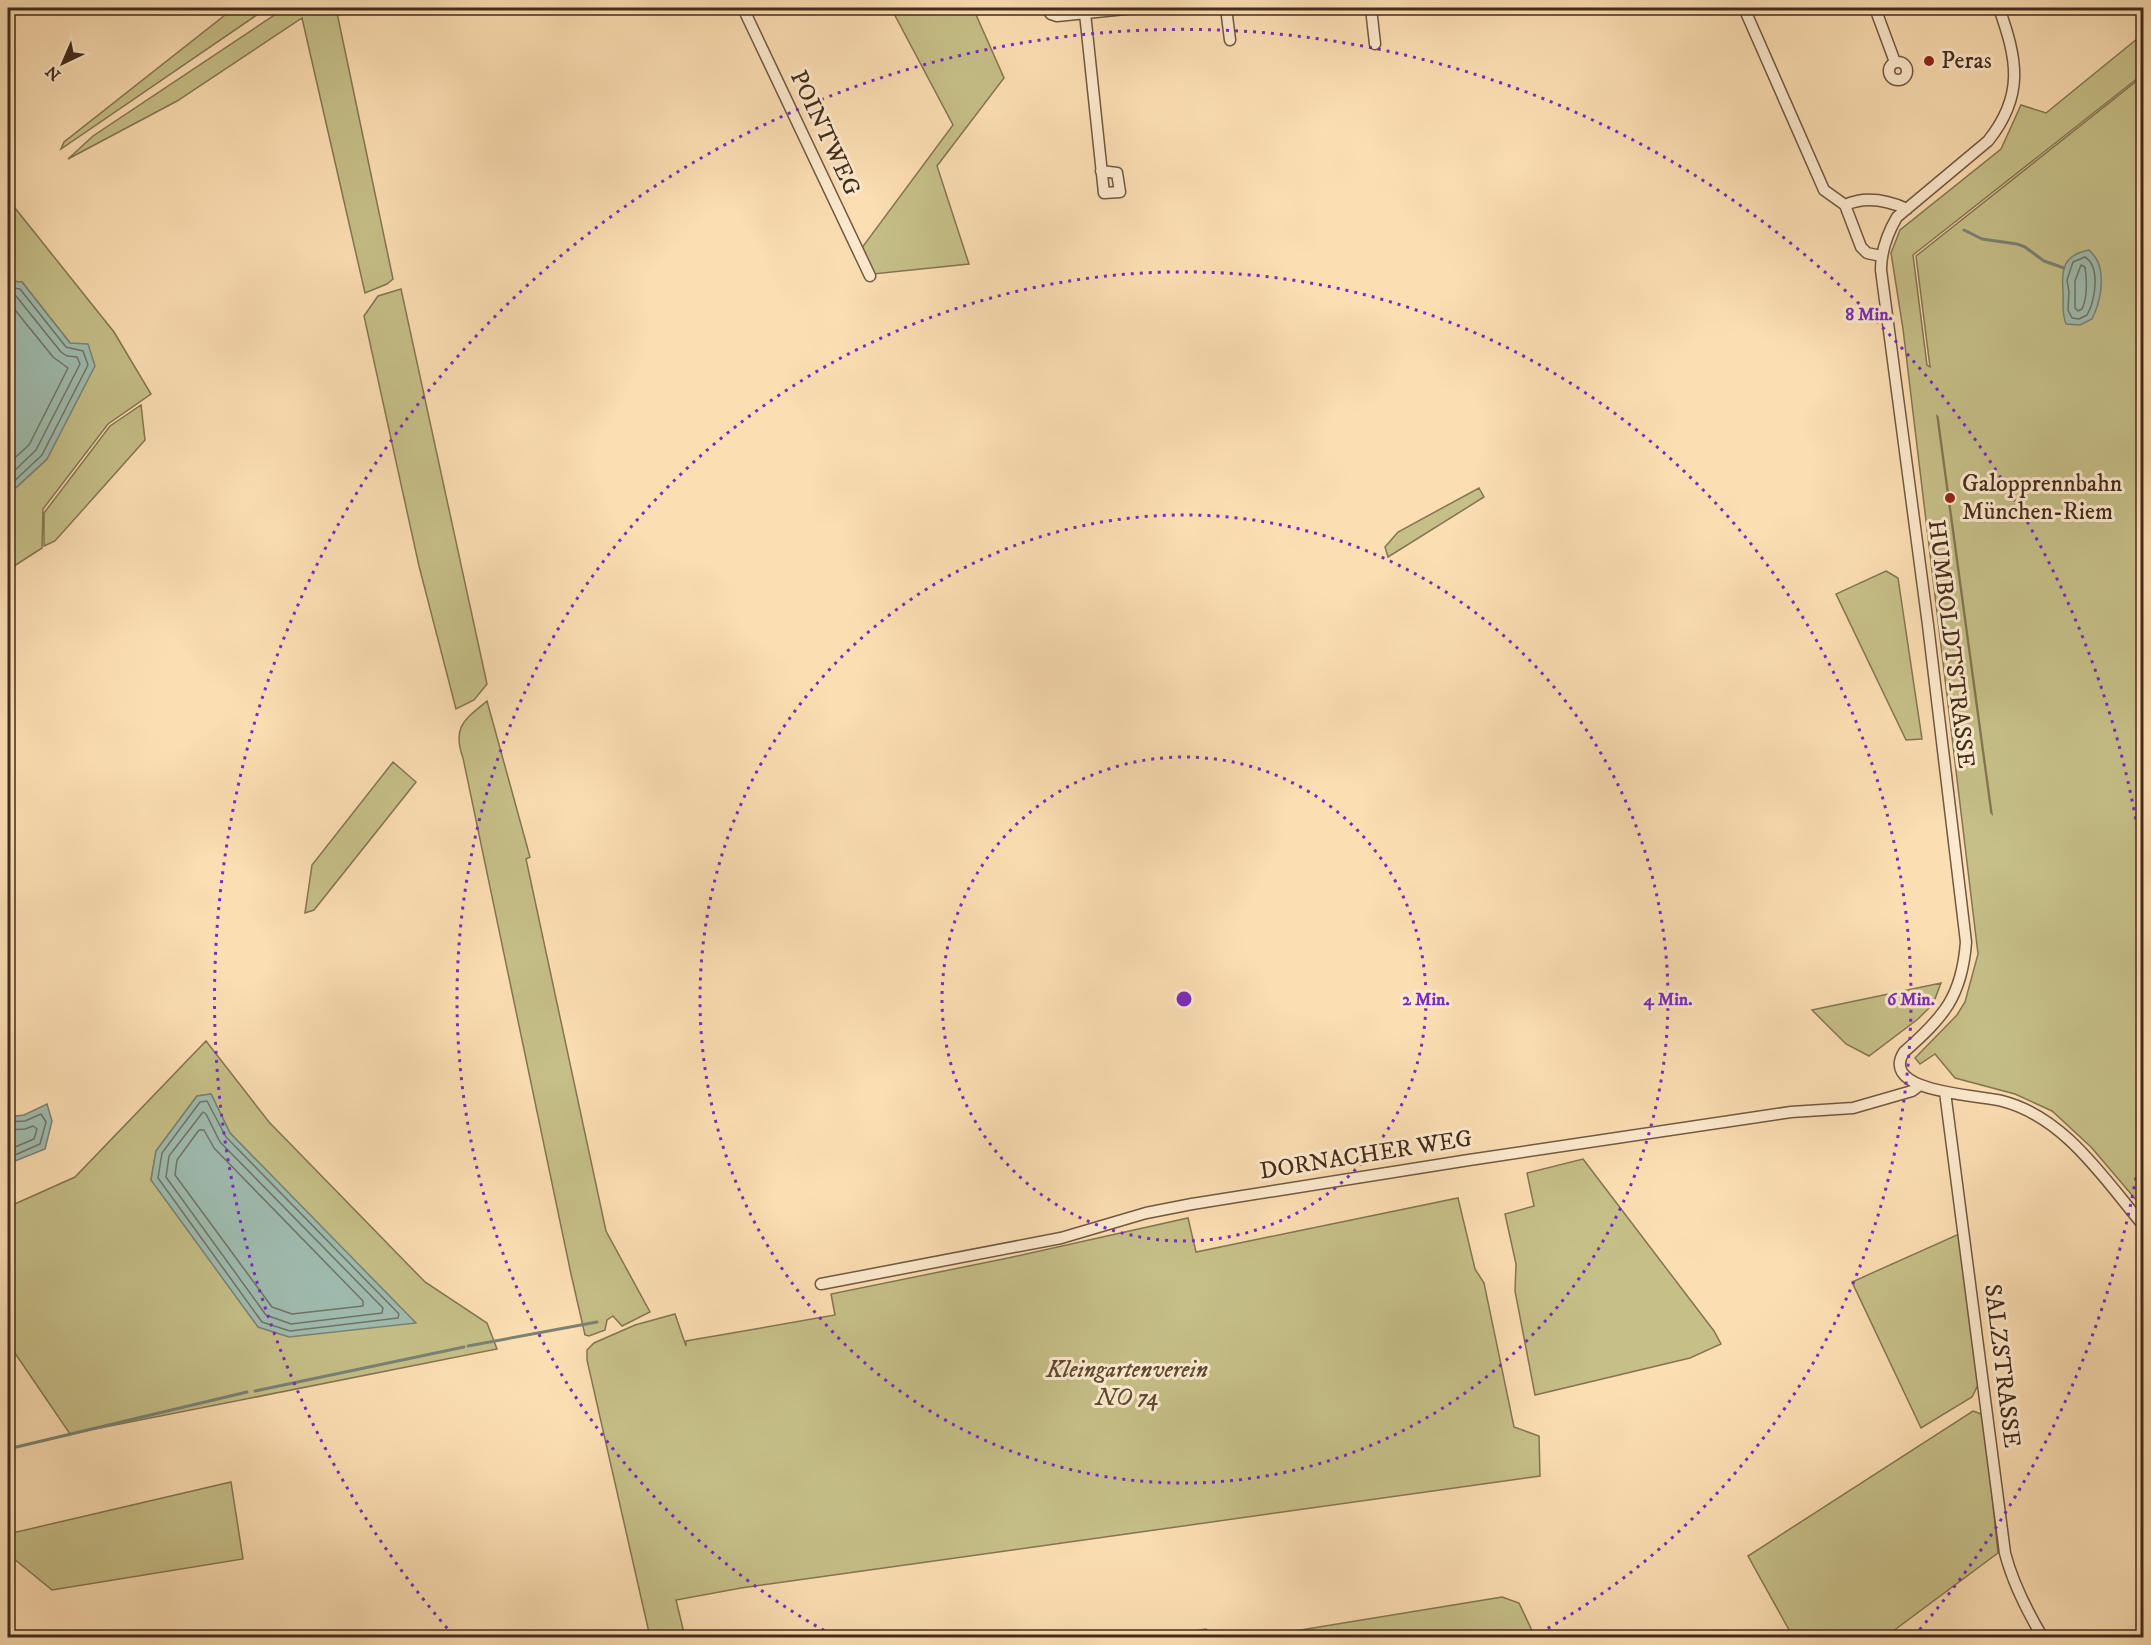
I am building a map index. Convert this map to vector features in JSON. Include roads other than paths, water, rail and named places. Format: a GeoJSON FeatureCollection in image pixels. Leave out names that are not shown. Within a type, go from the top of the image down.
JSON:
{"type":"FeatureCollection","features":[{"type":"Feature","properties":{"kind":"street","name":"POINTWEG"},"geometry":{"type":"LineString","coordinates":[[743,8],[870,276]]}},
{"type":"Feature","properties":{"kind":"street"},"geometry":{"type":"LineString","coordinates":[[1046,8],[1057,16],[1135,8]]}},
{"type":"Feature","properties":{"kind":"street"},"geometry":{"type":"LineString","coordinates":[[1226,8],[1230,40]]}},
{"type":"Feature","properties":{"kind":"street"},"geometry":{"type":"LineString","coordinates":[[1371,8],[1375,44]]}},
{"type":"Feature","properties":{"kind":"street"},"geometry":{"type":"LineString","coordinates":[[1744,8],[1824,190],[1845,205],[1861,247],[1867,252],[1881,256]]}},
{"type":"Feature","properties":{"kind":"street"},"geometry":{"type":"LineString","coordinates":[[1875,8],[1895,62]]}},
{"type":"Feature","properties":{"kind":"street","name":"HUMBOLDTSTRASSE"},"geometry":{"type":"LineString","coordinates":[[1920,1085],[1904,1075],[1899,1067],[1900,1059],[1904,1052],[1947,1009],[1958,989],[1964,967],[1966,942],[1930,636],[1881,256],[1889,230],[1897,217],[1988,141],[2000,126],[2012,96],[2013,61],[2012,45],[1999,8]]}},
{"type":"Feature","properties":{"kind":"street"},"geometry":{"type":"LineString","coordinates":[[1085,13],[1101,171]]}},
{"type":"Feature","properties":{"kind":"street"},"geometry":{"type":"LineString","coordinates":[[1845,205],[1863,200],[1891,202],[1907,209]]}},
{"type":"Feature","properties":{"kind":"street"},"geometry":{"type":"LineString","coordinates":[[1920,1085],[1945,1092],[2003,1101],[2037,1116],[2082,1152],[2144,1226]]}},
{"type":"Feature","properties":{"kind":"street","name":"DORNACHER WEG"},"geometry":{"type":"LineString","coordinates":[[821,1284],[1061,1238],[1146,1213],[1192,1204],[1779,1114],[1853,1108],[1912,1092],[1920,1085]]}},
{"type":"Feature","properties":{"kind":"street","name":"SALZSTRASSE"},"geometry":{"type":"LineString","coordinates":[[1945,1092],[2005,1554],[2022,1600],[2043,1638]]}},
{"type":"Feature","properties":{"kind":"water"},"geometry":{"type":"Polygon","coordinates":[[[2089,250],[2098,262],[2101,276],[2101,291],[2097,306],[2092,319],[2080,325],[2066,324],[2063,311],[2064,269],[2074,255],[2089,250]]]}},
{"type":"Feature","properties":{"kind":"water"},"geometry":{"type":"Polygon","coordinates":[[[8,281],[22,282],[70,343],[88,344],[95,366],[47,459],[8,495],[8,281]]]}},
{"type":"Feature","properties":{"kind":"water"},"geometry":{"type":"Polygon","coordinates":[[[211,1094],[230,1133],[416,1323],[289,1337],[258,1327],[151,1180],[156,1151],[197,1096],[211,1094]]]}},
{"type":"Feature","properties":{"kind":"water"},"geometry":{"type":"Polygon","coordinates":[[[47,1104],[52,1121],[45,1149],[8,1164],[8,1117],[24,1115],[47,1104]]]}},
{"type":"Feature","properties":{"kind":"waterway"},"geometry":{"type":"LineString","coordinates":[[1964,230],[1982,239],[2025,247],[2044,261],[2064,268]]}},
{"type":"Feature","properties":{"kind":"waterway"},"geometry":{"type":"LineString","coordinates":[[468,1346],[597,1322]]}},
{"type":"Feature","properties":{"kind":"waterway"},"geometry":{"type":"LineString","coordinates":[[255,1391],[464,1347]]}},
{"type":"Feature","properties":{"kind":"waterway"},"geometry":{"type":"LineString","coordinates":[[8,1449],[247,1392]]}},
{"type":"Feature","properties":{"kind":"place","name":"Peras"},"geometry":{"type":"Point","coordinates":[1929,61]}},
{"type":"Feature","properties":{"kind":"place","name":"Galopprennbahn München-Riem"},"geometry":{"type":"Point","coordinates":[1950,498]}},
{"type":"Feature","properties":{"kind":"park label","name":"Kleingartenverein NO 74"},"geometry":{"type":"Point","coordinates":[1127,1384]}}]}
